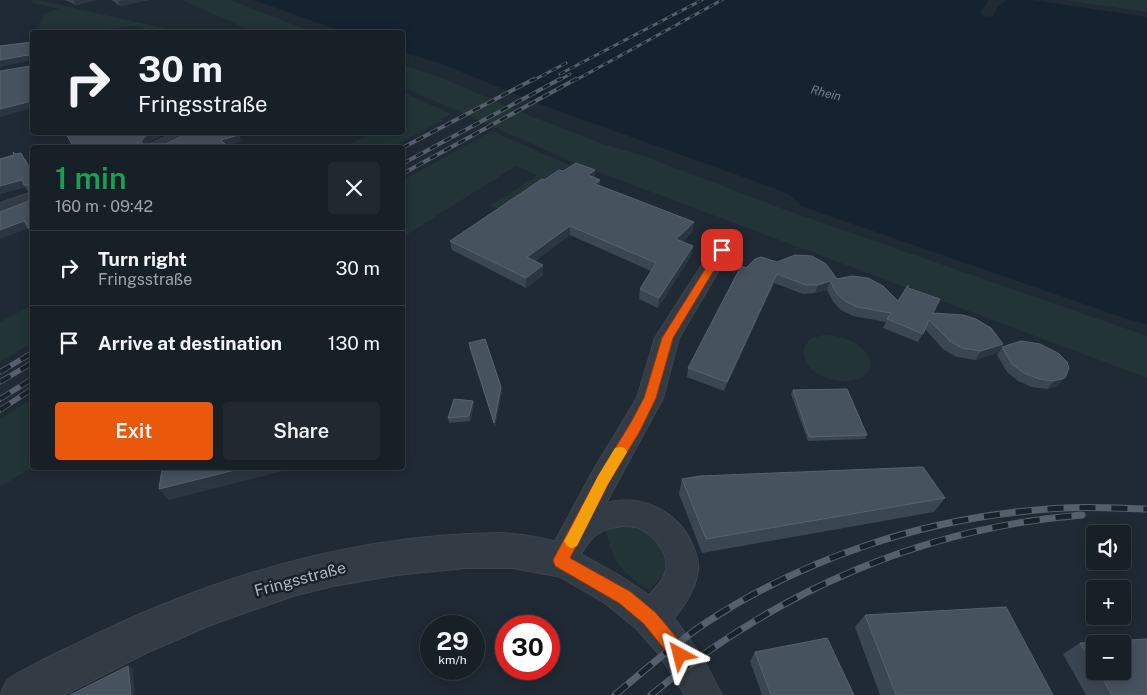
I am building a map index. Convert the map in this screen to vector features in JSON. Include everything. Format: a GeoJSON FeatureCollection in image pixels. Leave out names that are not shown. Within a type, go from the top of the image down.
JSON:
{"type":"FeatureCollection","features":[{"type":"Feature","properties":{"kind":"street"},"geometry":{"type":"LineString","coordinates":[[161,145],[184,135]]}},
{"type":"Feature","properties":{"kind":"street"},"geometry":{"type":"LineString","coordinates":[[0,209],[30,198]]}},
{"type":"Feature","properties":{"kind":"street"},"geometry":{"type":"LineString","coordinates":[[704,695],[674,645],[650,618],[625,597],[560,560],[650,398],[668,338],[722,250]]}},
{"type":"Feature","properties":{"kind":"street"},"geometry":{"type":"LineString","coordinates":[[579,528],[611,515],[638,514],[651,518],[674,540],[683,565],[680,581],[670,598],[650,618]]}},
{"type":"Feature","properties":{"kind":"street","name":"Fringsstraße"},"geometry":{"type":"LineString","coordinates":[[22,695],[108,651],[193,613],[236,596],[333,568],[394,558],[474,550],[514,550],[538,553],[560,560]]}},
{"type":"Feature","properties":{"kind":"shaded area"},"geometry":{"type":"Polygon","coordinates":[[[39,0],[172,30],[154,30],[135,26],[97,30],[37,30],[45,13],[59,9],[29,2],[39,0]]]}},
{"type":"Feature","properties":{"kind":"shaded area"},"geometry":{"type":"Polygon","coordinates":[[[182,0],[231,0],[307,30],[250,30],[182,0]]]}},
{"type":"Feature","properties":{"kind":"shaded area"},"geometry":{"type":"Polygon","coordinates":[[[1062,0],[1147,0],[1147,12],[1062,0]]]}},
{"type":"Feature","properties":{"kind":"shaded area"},"geometry":{"type":"Polygon","coordinates":[[[405,65],[444,79],[528,115],[603,144],[644,156],[783,209],[1147,336],[1147,378],[577,164],[405,88],[405,65]]]}},
{"type":"Feature","properties":{"kind":"shaded area"},"geometry":{"type":"Polygon","coordinates":[[[405,93],[453,115],[439,119],[444,120],[396,145],[348,145],[369,135],[405,135],[405,93]]]}},
{"type":"Feature","properties":{"kind":"shaded area"},"geometry":{"type":"Polygon","coordinates":[[[492,131],[571,166],[550,175],[499,209],[490,206],[537,175],[516,166],[405,236],[405,179],[492,131]]]}},
{"type":"Feature","properties":{"kind":"shaded area"},"geometry":{"type":"Polygon","coordinates":[[[30,306],[30,344],[0,362],[0,322],[30,306]]]}},
{"type":"Feature","properties":{"kind":"shaded area"},"geometry":{"type":"Polygon","coordinates":[[[823,335],[845,338],[858,345],[868,356],[871,363],[868,373],[850,381],[839,381],[817,374],[809,367],[805,358],[804,347],[810,339],[823,335]]]}},
{"type":"Feature","properties":{"kind":"shaded area"},"geometry":{"type":"Polygon","coordinates":[[[30,400],[30,468],[0,487],[0,419],[30,400]]]}},
{"type":"Feature","properties":{"kind":"shaded area"},"geometry":{"type":"Polygon","coordinates":[[[617,522],[652,529],[669,557],[666,573],[649,590],[624,571],[611,550],[605,528],[617,522]]]}},
{"type":"Feature","properties":{"kind":"water","name":"Rhein"},"geometry":{"type":"Polygon","coordinates":[[[254,0],[989,0],[980,13],[986,17],[993,16],[996,9],[1006,0],[1033,0],[1147,17],[1147,324],[1127,319],[821,213],[802,206],[788,194],[774,188],[545,106],[439,63],[405,53],[405,30],[338,30],[254,0]]]}},
{"type":"Feature","properties":{"kind":"building"},"geometry":{"type":"Polygon","coordinates":[[[30,42],[30,56],[0,60],[0,46],[30,42]]]}},
{"type":"Feature","properties":{"kind":"building"},"geometry":{"type":"Polygon","coordinates":[[[30,66],[30,102],[0,109],[0,71],[30,66]]]}},
{"type":"Feature","properties":{"kind":"building"},"geometry":{"type":"Polygon","coordinates":[[[67,135],[148,135],[141,142],[143,144],[166,144],[184,135],[239,135],[221,140],[226,145],[72,145],[67,135]]]}},
{"type":"Feature","properties":{"kind":"building"},"geometry":{"type":"Polygon","coordinates":[[[13,152],[15,154],[21,153],[30,169],[30,231],[24,221],[0,230],[0,212],[29,201],[29,185],[24,185],[22,180],[0,186],[0,159],[14,155],[13,152]]]}},
{"type":"Feature","properties":{"kind":"building"},"geometry":{"type":"Polygon","coordinates":[[[576,163],[595,170],[588,175],[600,180],[595,184],[694,222],[676,239],[693,246],[659,298],[640,289],[656,263],[570,226],[527,257],[543,265],[526,278],[450,241],[542,179],[544,180],[559,170],[563,171],[576,163]]]}},
{"type":"Feature","properties":{"kind":"building"},"geometry":{"type":"Polygon","coordinates":[[[795,255],[812,256],[826,264],[837,279],[852,276],[868,278],[883,286],[898,301],[908,285],[908,288],[940,299],[933,313],[963,315],[976,319],[991,328],[1003,344],[981,351],[962,348],[950,341],[929,320],[923,334],[887,319],[891,313],[857,307],[845,301],[837,294],[830,281],[818,285],[806,285],[777,274],[727,382],[688,368],[741,266],[746,268],[755,259],[761,257],[777,262],[795,255]]]}},
{"type":"Feature","properties":{"kind":"building"},"geometry":{"type":"Polygon","coordinates":[[[485,339],[501,387],[494,423],[469,343],[485,339]]]}},
{"type":"Feature","properties":{"kind":"building"},"geometry":{"type":"Polygon","coordinates":[[[1021,341],[1040,344],[1058,353],[1067,362],[1069,368],[1065,378],[1054,381],[1039,379],[1024,373],[1012,364],[1002,347],[1021,341]]]}},
{"type":"Feature","properties":{"kind":"building"},"geometry":{"type":"Polygon","coordinates":[[[847,389],[867,435],[809,437],[793,390],[847,389]]]}},
{"type":"Feature","properties":{"kind":"building"},"geometry":{"type":"Polygon","coordinates":[[[454,399],[473,401],[469,416],[448,418],[454,399]]]}},
{"type":"Feature","properties":{"kind":"building"},"geometry":{"type":"Polygon","coordinates":[[[923,467],[945,498],[706,539],[682,479],[700,476],[923,467]]]}},
{"type":"Feature","properties":{"kind":"building"},"geometry":{"type":"Polygon","coordinates":[[[162,470],[235,470],[159,489],[162,470]]]}},
{"type":"Feature","properties":{"kind":"building"},"geometry":{"type":"Polygon","coordinates":[[[1006,607],[1053,695],[896,695],[865,615],[1006,607]]]}},
{"type":"Feature","properties":{"kind":"building"},"geometry":{"type":"Polygon","coordinates":[[[827,638],[854,695],[771,695],[755,652],[827,638]]]}},
{"type":"Feature","properties":{"kind":"building"},"geometry":{"type":"Polygon","coordinates":[[[1147,639],[1147,695],[1112,695],[1103,680],[1131,680],[1131,640],[1147,639]]]}},
{"type":"Feature","properties":{"kind":"building"},"geometry":{"type":"Polygon","coordinates":[[[1080,643],[1086,643],[1086,653],[1080,643]]]}},
{"type":"Feature","properties":{"kind":"building"},"geometry":{"type":"Polygon","coordinates":[[[128,666],[131,695],[70,695],[128,666]]]}},
{"type":"Feature","properties":{"kind":"railway"},"geometry":{"type":"LineString","coordinates":[[560,74],[702,0]]}},
{"type":"Feature","properties":{"kind":"railway"},"geometry":{"type":"LineString","coordinates":[[574,81],[722,0]]}},
{"type":"Feature","properties":{"kind":"railway"},"geometry":{"type":"LineString","coordinates":[[532,81],[566,63]]}},
{"type":"Feature","properties":{"kind":"railway"},"geometry":{"type":"LineString","coordinates":[[558,81],[570,74]]}},
{"type":"Feature","properties":{"kind":"railway"},"geometry":{"type":"LineString","coordinates":[[405,146],[534,79]]}},
{"type":"Feature","properties":{"kind":"railway"},"geometry":{"type":"LineString","coordinates":[[405,162],[560,79]]}},
{"type":"Feature","properties":{"kind":"railway"},"geometry":{"type":"LineString","coordinates":[[405,172],[576,79]]}},
{"type":"Feature","properties":{"kind":"railway"},"geometry":{"type":"LineString","coordinates":[[0,372],[30,354]]}},
{"type":"Feature","properties":{"kind":"railway"},"geometry":{"type":"LineString","coordinates":[[0,382],[30,364]]}},
{"type":"Feature","properties":{"kind":"railway"},"geometry":{"type":"LineString","coordinates":[[0,399],[30,380]]}},
{"type":"Feature","properties":{"kind":"railway"},"geometry":{"type":"LineString","coordinates":[[0,410],[30,390]]}},
{"type":"Feature","properties":{"kind":"railway"},"geometry":{"type":"LineString","coordinates":[[615,695],[683,639],[745,599],[824,561],[865,546],[907,533],[994,515],[1065,508],[1147,509]]}},
{"type":"Feature","properties":{"kind":"railway"},"geometry":{"type":"LineString","coordinates":[[651,695],[698,658],[748,625],[799,596],[853,571],[908,551],[964,534],[1023,522],[1082,515]]}},
{"type":"Feature","properties":{"kind":"slow traffic"},"geometry":{"type":"LineString","coordinates":[[572,541],[603,480],[620,452]]}},
{"type":"Feature","properties":{"kind":"route"},"geometry":{"type":"LineString","coordinates":[[680,655],[674,645],[650,618],[625,597],[560,560],[650,398],[668,338],[722,250]]}}]}
